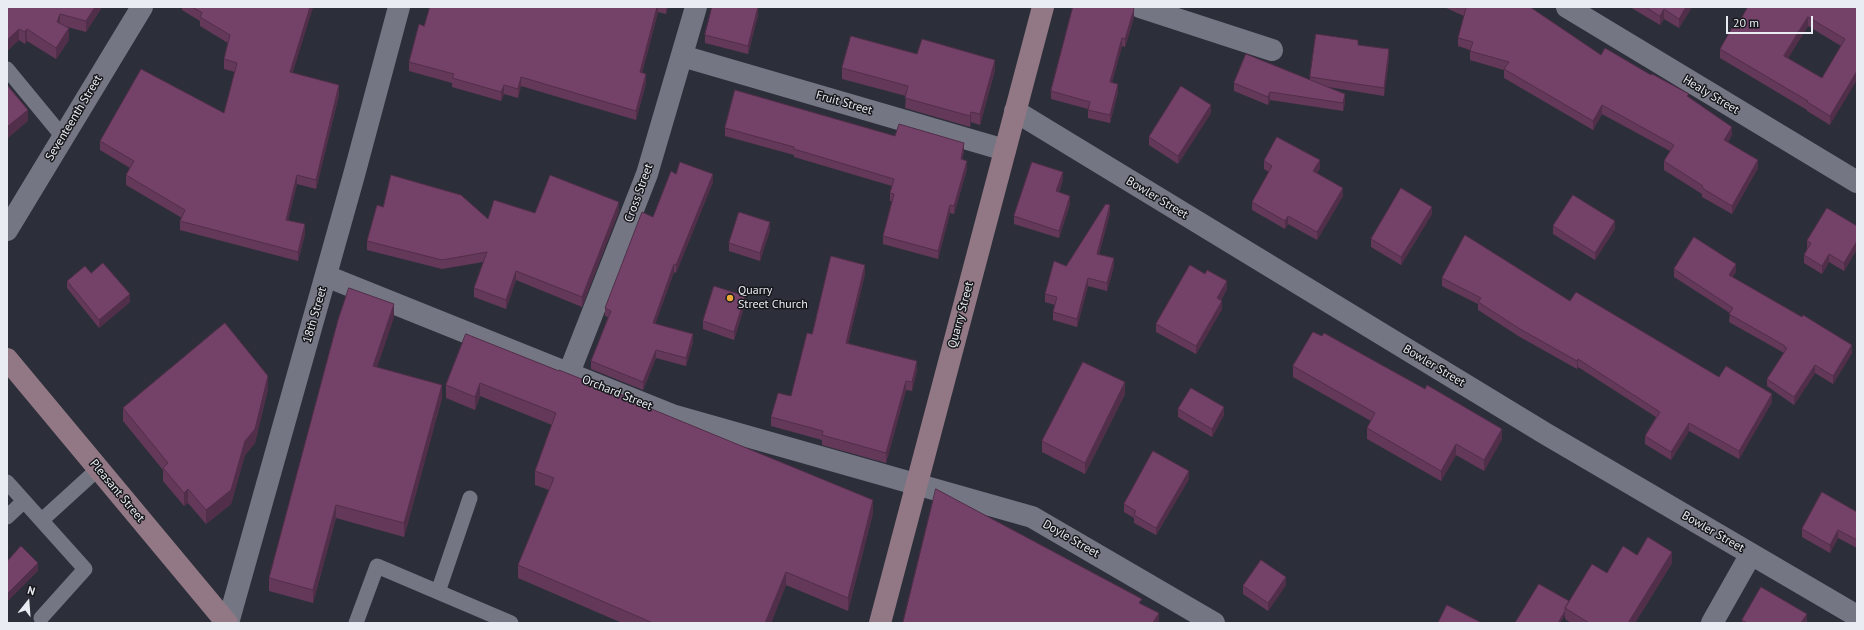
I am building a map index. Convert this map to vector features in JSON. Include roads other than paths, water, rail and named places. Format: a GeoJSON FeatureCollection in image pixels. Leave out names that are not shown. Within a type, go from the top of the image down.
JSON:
{"type":"FeatureCollection","features":[{"type":"Feature","properties":{"kind":"main road","name":"Quarry Street"},"geometry":{"type":"LineString","coordinates":[[880,623],[1043,7]]}},
{"type":"Feature","properties":{"kind":"main road","name":"Pleasant Street"},"geometry":{"type":"LineString","coordinates":[[9,365],[228,623]]}},
{"type":"Feature","properties":{"kind":"street","name":"Seventeenth Street"},"geometry":{"type":"LineString","coordinates":[[7,230],[142,7]]}},
{"type":"Feature","properties":{"kind":"street","name":"18th Street"},"geometry":{"type":"LineString","coordinates":[[228,623],[326,276],[399,7]]}},
{"type":"Feature","properties":{"kind":"street","name":"Cross Street"},"geometry":{"type":"LineString","coordinates":[[569,373],[647,174],[696,7]]}},
{"type":"Feature","properties":{"kind":"street"},"geometry":{"type":"LineString","coordinates":[[1140,7],[1272,50]]}},
{"type":"Feature","properties":{"kind":"street","name":"Healy Street"},"geometry":{"type":"LineString","coordinates":[[1567,7],[1857,182]]}},
{"type":"Feature","properties":{"kind":"street","name":"Fruit Street"},"geometry":{"type":"LineString","coordinates":[[682,56],[1005,150]]}},
{"type":"Feature","properties":{"kind":"street","name":"Bowler Street"},"geometry":{"type":"LineString","coordinates":[[1015,111],[1546,434],[1857,616]]}},
{"type":"Feature","properties":{"kind":"street","name":"Orchard Street"},"geometry":{"type":"LineString","coordinates":[[326,276],[672,415],[917,483]]}},
{"type":"Feature","properties":{"kind":"street","name":"Doyle Street"},"geometry":{"type":"LineString","coordinates":[[917,483],[1032,517],[1214,623]]}},
{"type":"Feature","properties":{"kind":"street"},"geometry":{"type":"LineString","coordinates":[[1712,623],[1751,554]]}},
{"type":"Feature","properties":{"kind":"lane"},"geometry":{"type":"LineString","coordinates":[[7,69],[63,137]]}},
{"type":"Feature","properties":{"kind":"lane"},"geometry":{"type":"LineString","coordinates":[[42,520],[98,469]]}},
{"type":"Feature","properties":{"kind":"lane"},"geometry":{"type":"LineString","coordinates":[[7,482],[85,569],[41,618]]}},
{"type":"Feature","properties":{"kind":"lane"},"geometry":{"type":"LineString","coordinates":[[438,592],[470,498]]}},
{"type":"Feature","properties":{"kind":"lane"},"geometry":{"type":"LineString","coordinates":[[7,517],[24,501]]}},
{"type":"Feature","properties":{"kind":"lane"},"geometry":{"type":"LineString","coordinates":[[356,623],[377,566],[511,623]]}},
{"type":"Feature","properties":{"kind":"place","name":"Quarry Street Church"},"geometry":{"type":"Point","coordinates":[730,298]}}]}
